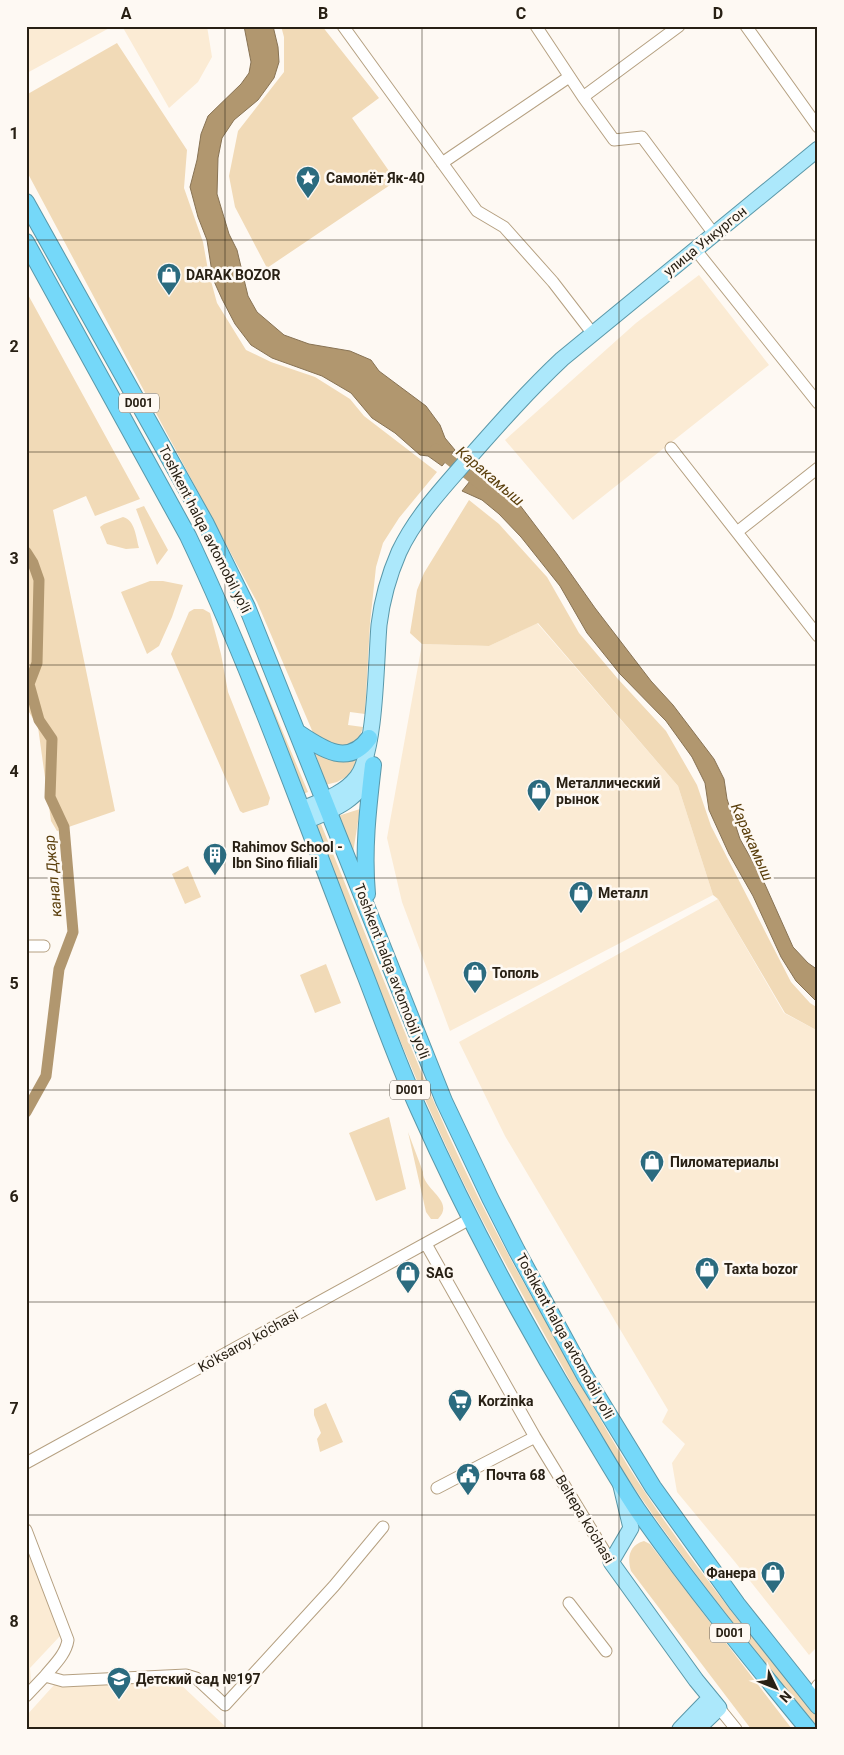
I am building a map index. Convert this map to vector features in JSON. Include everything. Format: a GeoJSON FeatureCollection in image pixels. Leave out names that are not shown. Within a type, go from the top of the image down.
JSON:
{"type":"FeatureCollection","features":[{"type":"Feature","properties":{"kind":"highway","name":"Toshkent halqa avtomobil yo'li"},"geometry":{"type":"LineString","coordinates":[[26,202],[206,524],[247,607],[448,1110],[490,1198],[585,1376],[667,1508],[737,1604],[815,1696]]}},
{"type":"Feature","properties":{"kind":"highway","name":"Toshkent halqa avtomobil yo'li"},"geometry":{"type":"LineString","coordinates":[[26,242],[188,536],[226,617],[405,1078],[470,1219],[508,1292],[557,1379],[620,1482],[723,1625],[808,1729]]}},
{"type":"Feature","properties":{"kind":"highway"},"geometry":{"type":"LineString","coordinates":[[226,617],[247,607]]}},
{"type":"Feature","properties":{"kind":"highway"},"geometry":{"type":"LineString","coordinates":[[298,732],[317,746],[337,753],[356,751],[364,746],[370,738]]}},
{"type":"Feature","properties":{"kind":"highway"},"geometry":{"type":"LineString","coordinates":[[368,911],[365,834],[373,765]]}},
{"type":"Feature","properties":{"kind":"main road","name":"улица Ункургон"},"geometry":{"type":"LineString","coordinates":[[443,492],[489,440],[593,334],[818,150]]}},
{"type":"Feature","properties":{"kind":"main road"},"geometry":{"type":"LineString","coordinates":[[327,806],[358,776],[365,761],[370,738],[380,623],[392,568],[408,536],[428,505],[443,492]]}},
{"type":"Feature","properties":{"kind":"main road"},"geometry":{"type":"LineString","coordinates":[[304,815],[327,806],[348,801],[362,788],[369,777],[373,765],[387,621],[394,585],[414,536],[443,492]]}},
{"type":"Feature","properties":{"kind":"main road"},"geometry":{"type":"LineString","coordinates":[[611,1562],[630,1528],[620,1482]]}},
{"type":"Feature","properties":{"kind":"main road"},"geometry":{"type":"LineString","coordinates":[[630,1528],[656,1534]]}},
{"type":"Feature","properties":{"kind":"main road","name":"Beltepa ko'chasi"},"geometry":{"type":"LineString","coordinates":[[611,1562],[714,1703]]}},
{"type":"Feature","properties":{"kind":"main road"},"geometry":{"type":"LineString","coordinates":[[680,1729],[714,1703]]}},
{"type":"Feature","properties":{"kind":"main road"},"geometry":{"type":"LineString","coordinates":[[698,1729],[714,1703]]}},
{"type":"Feature","properties":{"kind":"street"},"geometry":{"type":"LineString","coordinates":[[343,26],[477,212],[504,227],[553,282],[593,334]]}},
{"type":"Feature","properties":{"kind":"street"},"geometry":{"type":"LineString","coordinates":[[536,26],[569,77],[614,140],[642,137],[714,234]]}},
{"type":"Feature","properties":{"kind":"street"},"geometry":{"type":"LineString","coordinates":[[583,97],[679,26]]}},
{"type":"Feature","properties":{"kind":"street"},"geometry":{"type":"LineString","coordinates":[[746,26],[818,128]]}},
{"type":"Feature","properties":{"kind":"street"},"geometry":{"type":"LineString","coordinates":[[442,162],[569,77]]}},
{"type":"Feature","properties":{"kind":"street"},"geometry":{"type":"LineString","coordinates":[[695,249],[818,403]]}},
{"type":"Feature","properties":{"kind":"street"},"geometry":{"type":"LineString","coordinates":[[671,448],[818,636]]}},
{"type":"Feature","properties":{"kind":"street"},"geometry":{"type":"LineString","coordinates":[[736,532],[818,468]]}},
{"type":"Feature","properties":{"kind":"street"},"geometry":{"type":"LineString","coordinates":[[26,946],[44,946]]}},
{"type":"Feature","properties":{"kind":"street","name":"Ko'ksaroy ko'chasi"},"geometry":{"type":"LineString","coordinates":[[26,1463],[470,1219]]}},
{"type":"Feature","properties":{"kind":"street","name":"Beltepa ko'chasi"},"geometry":{"type":"LineString","coordinates":[[426,1244],[535,1436],[611,1562]]}},
{"type":"Feature","properties":{"kind":"street"},"geometry":{"type":"LineString","coordinates":[[437,1488],[535,1436]]}},
{"type":"Feature","properties":{"kind":"street"},"geometry":{"type":"LineString","coordinates":[[46,1676],[63,1681],[186,1675],[196,1678],[225,1705],[334,1586],[383,1527]]}},
{"type":"Feature","properties":{"kind":"street"},"geometry":{"type":"LineString","coordinates":[[26,1530],[68,1640],[63,1653],[46,1676],[26,1696]]}},
{"type":"Feature","properties":{"kind":"street"},"geometry":{"type":"LineString","coordinates":[[570,1603],[606,1651]]}},
{"type":"Feature","properties":{"kind":"street","name":"Beltepa ko'chasi"},"geometry":{"type":"LineString","coordinates":[[714,1703],[736,1729]]}},
{"type":"Feature","properties":{"kind":"shaded area"},"geometry":{"type":"Polygon","coordinates":[[[26,26],[113,26],[27,73],[26,26]]]}},
{"type":"Feature","properties":{"kind":"shaded area"},"geometry":{"type":"Polygon","coordinates":[[[122,26],[207,26],[212,57],[198,82],[169,108],[122,26]]]}},
{"type":"Feature","properties":{"kind":"shaded area"},"geometry":{"type":"Polygon","coordinates":[[[244,26],[273,26],[279,62],[274,78],[258,100],[234,120],[222,138],[218,158],[217,194],[229,234],[237,250],[248,296],[257,312],[284,335],[309,344],[350,351],[371,360],[379,371],[426,406],[440,425],[445,438],[455,450],[442,466],[428,456],[420,455],[395,433],[372,418],[351,393],[322,376],[272,358],[251,345],[235,324],[213,279],[207,240],[198,217],[190,187],[201,134],[208,116],[241,84],[249,73],[251,62],[244,26]]]}},
{"type":"Feature","properties":{"kind":"shaded area"},"geometry":{"type":"Polygon","coordinates":[[[281,26],[322,26],[379,98],[352,118],[396,181],[267,268],[235,207],[229,176],[238,131],[284,72],[284,37],[281,26]]]}},
{"type":"Feature","properties":{"kind":"shaded area"},"geometry":{"type":"Polygon","coordinates":[[[117,43],[187,150],[184,188],[203,242],[217,303],[246,350],[271,362],[315,377],[350,399],[364,416],[437,472],[399,518],[383,543],[376,567],[370,623],[365,714],[350,712],[348,725],[363,727],[359,736],[349,745],[335,744],[314,735],[257,602],[26,170],[26,95],[117,43]]]}},
{"type":"Feature","properties":{"kind":"shaded area"},"geometry":{"type":"Polygon","coordinates":[[[699,275],[769,365],[573,520],[505,440],[636,323],[699,275]]]}},
{"type":"Feature","properties":{"kind":"shaded area"},"geometry":{"type":"Polygon","coordinates":[[[26,291],[140,499],[95,516],[86,496],[53,510],[115,811],[57,831],[51,821],[38,727],[26,707],[26,291]]]}},
{"type":"Feature","properties":{"kind":"shaded area"},"geometry":{"type":"Polygon","coordinates":[[[478,471],[496,480],[516,500],[595,608],[714,759],[724,779],[727,799],[740,839],[763,880],[793,947],[808,963],[818,970],[818,1003],[796,981],[781,957],[753,896],[729,854],[709,810],[705,783],[692,757],[666,721],[620,674],[587,633],[560,586],[521,537],[499,514],[482,500],[462,491],[478,471]]]}},
{"type":"Feature","properties":{"kind":"shaded area"},"geometry":{"type":"Polygon","coordinates":[[[469,500],[499,524],[547,577],[579,633],[666,731],[697,785],[711,826],[791,982],[810,1003],[818,1008],[818,1031],[785,1013],[718,899],[713,895],[678,786],[538,623],[489,646],[422,644],[410,633],[417,590],[424,573],[469,500]]]}},
{"type":"Feature","properties":{"kind":"shaded area"},"geometry":{"type":"Polygon","coordinates":[[[144,506],[168,550],[157,565],[136,509],[144,506]]]}},
{"type":"Feature","properties":{"kind":"shaded area"},"geometry":{"type":"Polygon","coordinates":[[[123,517],[133,525],[139,548],[126,549],[107,544],[100,527],[123,517]]]}},
{"type":"Feature","properties":{"kind":"shaded area"},"geometry":{"type":"Polygon","coordinates":[[[150,581],[163,581],[183,585],[159,646],[147,654],[121,592],[150,581]]]}},
{"type":"Feature","properties":{"kind":"shaded area"},"geometry":{"type":"Polygon","coordinates":[[[194,609],[203,609],[210,613],[221,654],[228,692],[270,798],[268,805],[243,813],[240,811],[171,654],[189,612],[194,609]]]}},
{"type":"Feature","properties":{"kind":"shaded area","name":"Металлический рынок"},"geometry":{"type":"Polygon","coordinates":[[[537,623],[678,786],[713,895],[450,1031],[402,902],[387,838],[422,644],[489,646],[537,623]]]}},
{"type":"Feature","properties":{"kind":"shaded area"},"geometry":{"type":"Polygon","coordinates":[[[241,632],[308,792],[303,794],[241,632]]]}},
{"type":"Feature","properties":{"kind":"shaded area"},"geometry":{"type":"Polygon","coordinates":[[[315,752],[361,756],[353,773],[337,782],[325,785],[315,752]]]}},
{"type":"Feature","properties":{"kind":"shaded area"},"geometry":{"type":"Polygon","coordinates":[[[360,809],[353,853],[338,816],[360,809]]]}},
{"type":"Feature","properties":{"kind":"shaded area"},"geometry":{"type":"Polygon","coordinates":[[[321,824],[431,1096],[484,1209],[524,1283],[608,1433],[649,1499],[718,1595],[818,1717],[818,1727],[716,1601],[622,1470],[594,1425],[494,1243],[441,1135],[376,981],[315,826],[321,824]]]}},
{"type":"Feature","properties":{"kind":"shaded area"},"geometry":{"type":"Polygon","coordinates":[[[188,866],[201,897],[185,904],[172,874],[188,866]]]}},
{"type":"Feature","properties":{"kind":"shaded area","name":"Taxta bozor"},"geometry":{"type":"Polygon","coordinates":[[[718,899],[784,1013],[818,1031],[818,1646],[809,1655],[677,1492],[672,1463],[685,1444],[662,1422],[668,1410],[505,1136],[459,1042],[718,899]]]}},
{"type":"Feature","properties":{"kind":"shaded area"},"geometry":{"type":"Polygon","coordinates":[[[326,964],[341,1003],[315,1013],[300,975],[326,964]]]}},
{"type":"Feature","properties":{"kind":"shaded area"},"geometry":{"type":"Polygon","coordinates":[[[389,1117],[406,1189],[376,1201],[349,1133],[389,1117]]]}},
{"type":"Feature","properties":{"kind":"shaded area"},"geometry":{"type":"Polygon","coordinates":[[[408,1132],[424,1178],[443,1206],[442,1213],[438,1219],[431,1219],[426,1212],[408,1132]]]}},
{"type":"Feature","properties":{"kind":"shaded area"},"geometry":{"type":"Polygon","coordinates":[[[326,1403],[343,1442],[320,1452],[317,1439],[321,1433],[314,1415],[314,1409],[326,1403]]]}},
{"type":"Feature","properties":{"kind":"shaded area"},"geometry":{"type":"Polygon","coordinates":[[[644,1541],[650,1544],[792,1729],[751,1729],[631,1571],[630,1553],[635,1546],[644,1541]]]}},
{"type":"Feature","properties":{"kind":"shaded area"},"geometry":{"type":"Polygon","coordinates":[[[26,1548],[61,1635],[30,1668],[31,1681],[26,1686],[26,1548]]]}},
{"type":"Feature","properties":{"kind":"shaded area","name":"Детский сад №197"},"geometry":{"type":"Polygon","coordinates":[[[179,1683],[228,1729],[26,1729],[26,1716],[54,1685],[179,1683]]]}},
{"type":"Feature","properties":{"kind":"waterway","name":"Каракамыш"},"geometry":{"type":"LineString","coordinates":[[436,449],[484,487]]}},
{"type":"Feature","properties":{"kind":"waterway","name":"канал Джар"},"geometry":{"type":"LineString","coordinates":[[26,552],[33,563],[39,580],[37,663],[29,684],[39,720],[52,739],[50,797],[64,827],[73,932],[59,969],[46,1076],[26,1112]]}},
{"type":"Feature","properties":{"kind":"place","name":"Самолёт Як-40"},"geometry":{"type":"Point","coordinates":[308,199]}},
{"type":"Feature","properties":{"kind":"place","name":"DARAK BOZOR"},"geometry":{"type":"Point","coordinates":[169,296]}},
{"type":"Feature","properties":{"kind":"place","name":"Металлический рынок"},"geometry":{"type":"Point","coordinates":[539,812]}},
{"type":"Feature","properties":{"kind":"place","name":"Rahimov School - Ibn Sino filiali"},"geometry":{"type":"Point","coordinates":[215,876]}},
{"type":"Feature","properties":{"kind":"place","name":"Металл"},"geometry":{"type":"Point","coordinates":[581,914]}},
{"type":"Feature","properties":{"kind":"place","name":"Тополь"},"geometry":{"type":"Point","coordinates":[475,994]}},
{"type":"Feature","properties":{"kind":"place","name":"Пиломатериалы"},"geometry":{"type":"Point","coordinates":[652,1183]}},
{"type":"Feature","properties":{"kind":"place","name":"Taxta bozor"},"geometry":{"type":"Point","coordinates":[707,1290]}},
{"type":"Feature","properties":{"kind":"place","name":"SAG"},"geometry":{"type":"Point","coordinates":[408,1294]}},
{"type":"Feature","properties":{"kind":"place","name":"Korzinka"},"geometry":{"type":"Point","coordinates":[460,1422]}},
{"type":"Feature","properties":{"kind":"place","name":"Почта 68"},"geometry":{"type":"Point","coordinates":[468,1496]}},
{"type":"Feature","properties":{"kind":"place","name":"Фанера"},"geometry":{"type":"Point","coordinates":[773,1594]}},
{"type":"Feature","properties":{"kind":"place","name":"Детский сад №197"},"geometry":{"type":"Point","coordinates":[119,1700]}}]}
